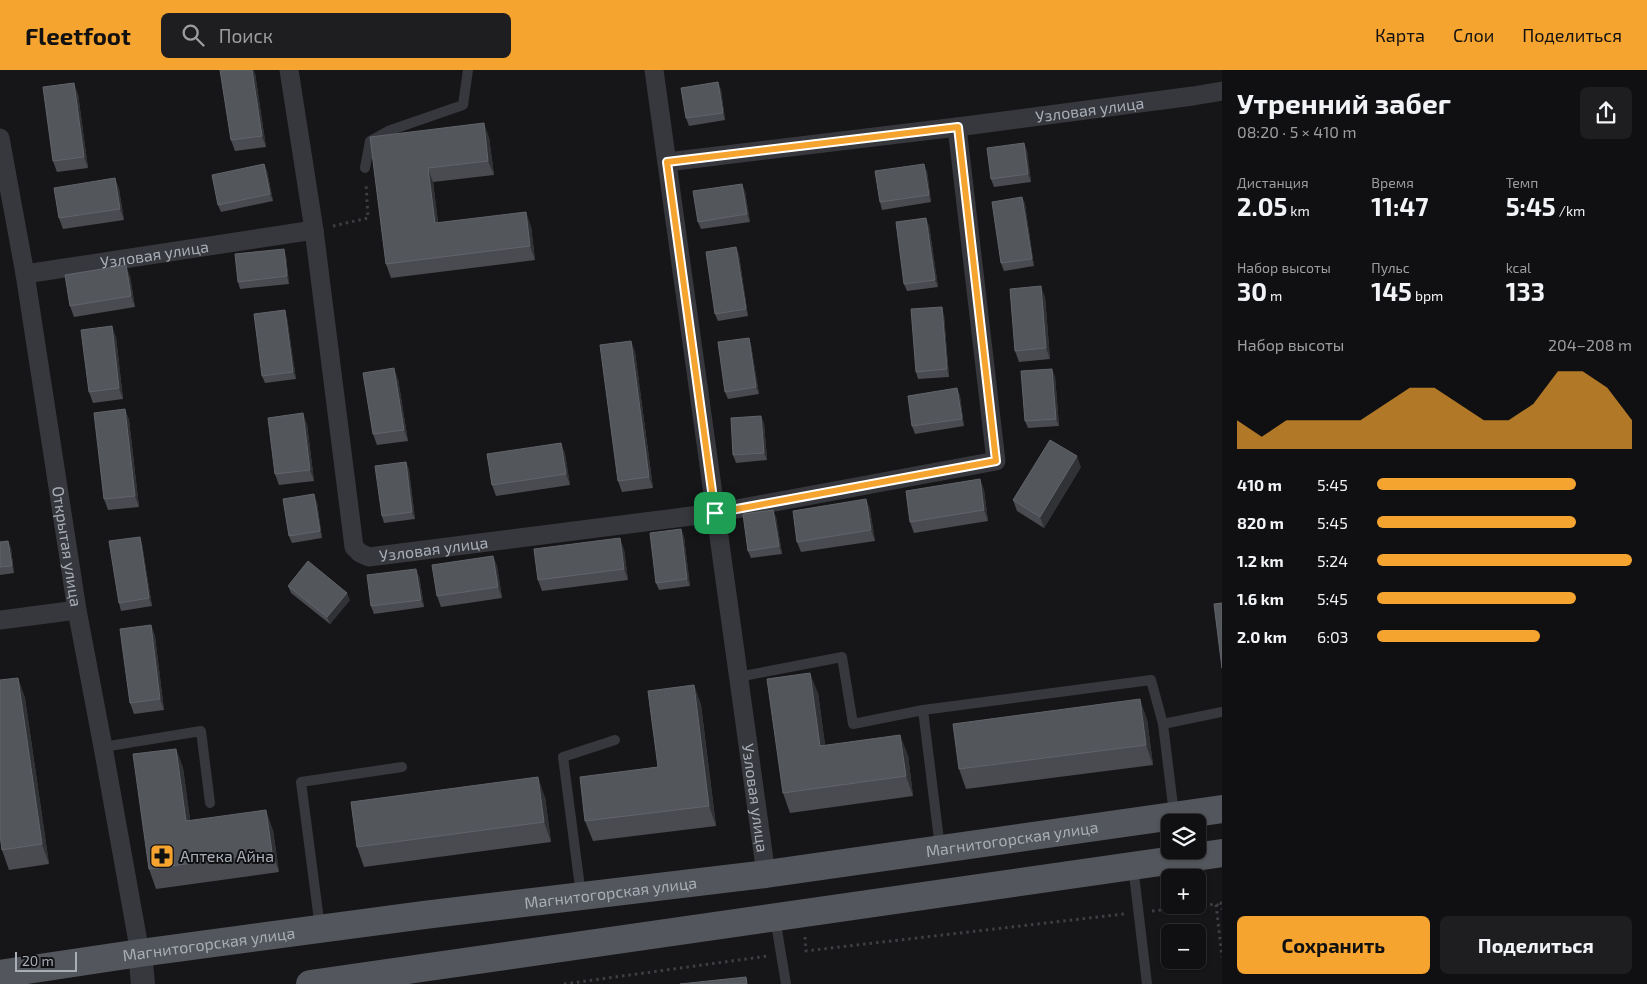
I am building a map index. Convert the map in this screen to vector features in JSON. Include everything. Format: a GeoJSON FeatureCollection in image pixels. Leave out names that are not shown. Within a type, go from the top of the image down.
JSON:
{"type":"FeatureCollection","features":[{"type":"Feature","properties":{"kind":"main road","name":"Магнитогорская улица"},"geometry":{"type":"LineString","coordinates":[[1188,814],[1222,809]]}},
{"type":"Feature","properties":{"kind":"main road","name":"Магнитогорская улица"},"geometry":{"type":"LineString","coordinates":[[0,974],[320,929],[766,874],[1161,818]]}},
{"type":"Feature","properties":{"kind":"main road"},"geometry":{"type":"LineString","coordinates":[[310,984],[1222,853]]}},
{"type":"Feature","properties":{"kind":"street","name":"Узловая улица"},"geometry":{"type":"LineString","coordinates":[[290,70],[314,230],[354,547],[360,554],[370,557],[715,513],[996,461],[958,127]]}},
{"type":"Feature","properties":{"kind":"street","name":"Узловая улица"},"geometry":{"type":"LineString","coordinates":[[654,70],[766,874]]}},
{"type":"Feature","properties":{"kind":"street","name":"Узловая улица"},"geometry":{"type":"LineString","coordinates":[[667,162],[958,127],[1222,91]]}},
{"type":"Feature","properties":{"kind":"street","name":"Открытая улица"},"geometry":{"type":"LineString","coordinates":[[0,138],[25,274],[77,610],[140,953]]}},
{"type":"Feature","properties":{"kind":"street","name":"Узловая улица"},"geometry":{"type":"LineString","coordinates":[[25,274],[314,230]]}},
{"type":"Feature","properties":{"kind":"street"},"geometry":{"type":"LineString","coordinates":[[0,620],[77,610]]}},
{"type":"Feature","properties":{"kind":"street"},"geometry":{"type":"LineString","coordinates":[[140,953],[143,984]]}},
{"type":"Feature","properties":{"kind":"lane"},"geometry":{"type":"LineString","coordinates":[[365,168],[370,141],[388,131],[463,105],[468,70]]}},
{"type":"Feature","properties":{"kind":"lane"},"geometry":{"type":"LineString","coordinates":[[738,677],[842,658],[853,724],[923,710],[1150,680],[1163,724],[1174,814]]}},
{"type":"Feature","properties":{"kind":"lane"},"geometry":{"type":"LineString","coordinates":[[923,710],[940,849]]}},
{"type":"Feature","properties":{"kind":"lane"},"geometry":{"type":"LineString","coordinates":[[1163,724],[1222,712]]}},
{"type":"Feature","properties":{"kind":"lane"},"geometry":{"type":"LineString","coordinates":[[103,747],[201,731],[210,803]]}},
{"type":"Feature","properties":{"kind":"lane"},"geometry":{"type":"LineString","coordinates":[[581,896],[564,757],[615,740]]}},
{"type":"Feature","properties":{"kind":"lane"},"geometry":{"type":"LineString","coordinates":[[320,929],[301,782],[402,767]]}},
{"type":"Feature","properties":{"kind":"lane"},"geometry":{"type":"LineString","coordinates":[[1132,865],[1147,984]]}},
{"type":"Feature","properties":{"kind":"lane"},"geometry":{"type":"LineString","coordinates":[[774,917],[786,984]]}},
{"type":"Feature","properties":{"kind":"path"},"geometry":{"type":"LineString","coordinates":[[314,230],[368,218],[365,168]]}},
{"type":"Feature","properties":{"kind":"path"},"geometry":{"type":"LineString","coordinates":[[564,984],[781,954],[1222,903]]}},
{"type":"Feature","properties":{"kind":"path"},"geometry":{"type":"LineString","coordinates":[[1216,904],[1222,909]]}},
{"type":"Feature","properties":{"kind":"path"},"geometry":{"type":"LineString","coordinates":[[1216,904],[1222,957]]}},
{"type":"Feature","properties":{"kind":"path"},"geometry":{"type":"LineString","coordinates":[[803,913],[806,951]]}},
{"type":"Feature","properties":{"kind":"building"},"geometry":{"type":"Polygon","coordinates":[[[220,70],[252,70],[262,136],[231,140],[220,70]]]}},
{"type":"Feature","properties":{"kind":"building"},"geometry":{"type":"Polygon","coordinates":[[[718,82],[723,113],[686,118],[681,88],[718,82]]]}},
{"type":"Feature","properties":{"kind":"building"},"geometry":{"type":"Polygon","coordinates":[[[74,83],[84,157],[53,161],[43,87],[74,83]]]}},
{"type":"Feature","properties":{"kind":"building"},"geometry":{"type":"Polygon","coordinates":[[[484,123],[488,161],[428,168],[435,223],[526,212],[530,246],[386,264],[370,137],[484,123]]]}},
{"type":"Feature","properties":{"kind":"building"},"geometry":{"type":"Polygon","coordinates":[[[1024,143],[1028,174],[991,179],[987,148],[1024,143]]]}},
{"type":"Feature","properties":{"kind":"building"},"geometry":{"type":"Polygon","coordinates":[[[264,164],[270,194],[218,205],[212,175],[264,164]]]}},
{"type":"Feature","properties":{"kind":"building"},"geometry":{"type":"Polygon","coordinates":[[[924,164],[929,195],[880,202],[875,171],[924,164]]]}},
{"type":"Feature","properties":{"kind":"building"},"geometry":{"type":"Polygon","coordinates":[[[115,178],[120,209],[59,218],[54,188],[115,178]]]}},
{"type":"Feature","properties":{"kind":"building"},"geometry":{"type":"Polygon","coordinates":[[[742,184],[747,214],[698,222],[693,191],[742,184]]]}},
{"type":"Feature","properties":{"kind":"building"},"geometry":{"type":"Polygon","coordinates":[[[1022,197],[1032,259],[1001,263],[992,202],[1022,197]]]}},
{"type":"Feature","properties":{"kind":"building"},"geometry":{"type":"Polygon","coordinates":[[[926,218],[935,280],[904,284],[896,222],[926,218]]]}},
{"type":"Feature","properties":{"kind":"building"},"geometry":{"type":"Polygon","coordinates":[[[736,247],[746,309],[715,314],[706,252],[736,247]]]}},
{"type":"Feature","properties":{"kind":"building"},"geometry":{"type":"Polygon","coordinates":[[[284,249],[287,276],[238,282],[235,254],[284,249]]]}},
{"type":"Feature","properties":{"kind":"building"},"geometry":{"type":"Polygon","coordinates":[[[126,265],[131,296],[70,306],[65,275],[126,265]]]}},
{"type":"Feature","properties":{"kind":"building"},"geometry":{"type":"Polygon","coordinates":[[[1041,286],[1046,348],[1015,351],[1010,289],[1041,286]]]}},
{"type":"Feature","properties":{"kind":"building"},"geometry":{"type":"Polygon","coordinates":[[[942,307],[947,369],[916,372],[911,309],[942,307]]]}},
{"type":"Feature","properties":{"kind":"building"},"geometry":{"type":"Polygon","coordinates":[[[285,310],[293,372],[262,376],[254,314],[285,310]]]}},
{"type":"Feature","properties":{"kind":"building"},"geometry":{"type":"Polygon","coordinates":[[[112,326],[119,388],[89,392],[81,330],[112,326]]]}},
{"type":"Feature","properties":{"kind":"building"},"geometry":{"type":"Polygon","coordinates":[[[749,338],[756,387],[725,392],[718,342],[749,338]]]}},
{"type":"Feature","properties":{"kind":"building"},"geometry":{"type":"Polygon","coordinates":[[[631,341],[649,477],[618,481],[600,345],[631,341]]]}},
{"type":"Feature","properties":{"kind":"building"},"geometry":{"type":"Polygon","coordinates":[[[394,368],[404,430],[373,434],[363,373],[394,368]]]}},
{"type":"Feature","properties":{"kind":"building"},"geometry":{"type":"Polygon","coordinates":[[[1052,369],[1056,419],[1025,421],[1021,371],[1052,369]]]}},
{"type":"Feature","properties":{"kind":"building"},"geometry":{"type":"Polygon","coordinates":[[[957,388],[962,419],[912,426],[908,396],[957,388]]]}},
{"type":"Feature","properties":{"kind":"building"},"geometry":{"type":"Polygon","coordinates":[[[125,409],[135,496],[104,499],[94,413],[125,409]]]}},
{"type":"Feature","properties":{"kind":"building"},"geometry":{"type":"Polygon","coordinates":[[[303,413],[310,470],[275,474],[268,418],[303,413]]]}},
{"type":"Feature","properties":{"kind":"building"},"geometry":{"type":"Polygon","coordinates":[[[761,416],[764,453],[733,455],[731,418],[761,416]]]}},
{"type":"Feature","properties":{"kind":"building"},"geometry":{"type":"Polygon","coordinates":[[[1050,440],[1077,456],[1040,517],[1013,500],[1050,440]]]}},
{"type":"Feature","properties":{"kind":"building"},"geometry":{"type":"Polygon","coordinates":[[[561,443],[566,474],[492,485],[487,454],[561,443]]]}},
{"type":"Feature","properties":{"kind":"building"},"geometry":{"type":"Polygon","coordinates":[[[406,462],[412,512],[382,516],[375,466],[406,462]]]}},
{"type":"Feature","properties":{"kind":"building"},"geometry":{"type":"Polygon","coordinates":[[[980,479],[984,510],[910,522],[906,491],[980,479]]]}},
{"type":"Feature","properties":{"kind":"building"},"geometry":{"type":"Polygon","coordinates":[[[314,494],[320,531],[289,536],[283,499],[314,494]]]}},
{"type":"Feature","properties":{"kind":"building"},"geometry":{"type":"Polygon","coordinates":[[[866,499],[871,530],[797,542],[793,511],[866,499]]]}},
{"type":"Feature","properties":{"kind":"building"},"geometry":{"type":"Polygon","coordinates":[[[773,510],[779,546],[748,551],[743,514],[773,510]]]}},
{"type":"Feature","properties":{"kind":"building"},"geometry":{"type":"Polygon","coordinates":[[[681,529],[687,579],[656,583],[650,533],[681,529]]]}},
{"type":"Feature","properties":{"kind":"building"},"geometry":{"type":"Polygon","coordinates":[[[140,537],[149,598],[119,603],[109,541],[140,537]]]}},
{"type":"Feature","properties":{"kind":"building"},"geometry":{"type":"Polygon","coordinates":[[[620,538],[624,569],[538,580],[534,549],[620,538]]]}},
{"type":"Feature","properties":{"kind":"building"},"geometry":{"type":"Polygon","coordinates":[[[8,541],[12,566],[0,567],[0,542],[8,541]]]}},
{"type":"Feature","properties":{"kind":"building"},"geometry":{"type":"Polygon","coordinates":[[[493,556],[498,587],[437,596],[432,565],[493,556]]]}},
{"type":"Feature","properties":{"kind":"building"},"geometry":{"type":"Polygon","coordinates":[[[308,561],[347,593],[327,617],[288,586],[308,561]]]}},
{"type":"Feature","properties":{"kind":"building"},"geometry":{"type":"Polygon","coordinates":[[[416,569],[421,600],[371,606],[367,575],[416,569]]]}},
{"type":"Feature","properties":{"kind":"building"},"geometry":{"type":"Polygon","coordinates":[[[1222,603],[1222,668],[1214,604],[1222,603]]]}},
{"type":"Feature","properties":{"kind":"building"},"geometry":{"type":"Polygon","coordinates":[[[151,625],[160,699],[130,703],[120,629],[151,625]]]}},
{"type":"Feature","properties":{"kind":"building"},"geometry":{"type":"Polygon","coordinates":[[[810,673],[820,746],[900,735],[906,776],[783,793],[767,679],[810,673]]]}},
{"type":"Feature","properties":{"kind":"building"},"geometry":{"type":"Polygon","coordinates":[[[18,678],[42,844],[2,850],[0,835],[0,680],[18,678]]]}},
{"type":"Feature","properties":{"kind":"building"},"geometry":{"type":"Polygon","coordinates":[[[694,685],[709,806],[585,821],[580,777],[658,767],[648,691],[694,685]]]}},
{"type":"Feature","properties":{"kind":"building"},"geometry":{"type":"Polygon","coordinates":[[[1140,699],[1146,745],[959,769],[953,724],[1140,699]]]}},
{"type":"Feature","properties":{"kind":"building"},"geometry":{"type":"Polygon","coordinates":[[[176,749],[186,821],[266,810],[272,852],[149,869],[133,754],[176,749]]]}},
{"type":"Feature","properties":{"kind":"building"},"geometry":{"type":"Polygon","coordinates":[[[538,777],[544,822],[357,847],[351,802],[538,777]]]}},
{"type":"Feature","properties":{"kind":"building"},"geometry":{"type":"Polygon","coordinates":[[[746,977],[747,984],[680,984],[746,977]]]}},
{"type":"Feature","properties":{"kind":"place","name":"Аптека Айна"},"geometry":{"type":"Point","coordinates":[162,856]}},
{"type":"Feature","properties":{"kind":"route"},"geometry":{"type":"LineString","coordinates":[[958,127],[996,461],[715,513],[667,162],[958,127]]}}]}
